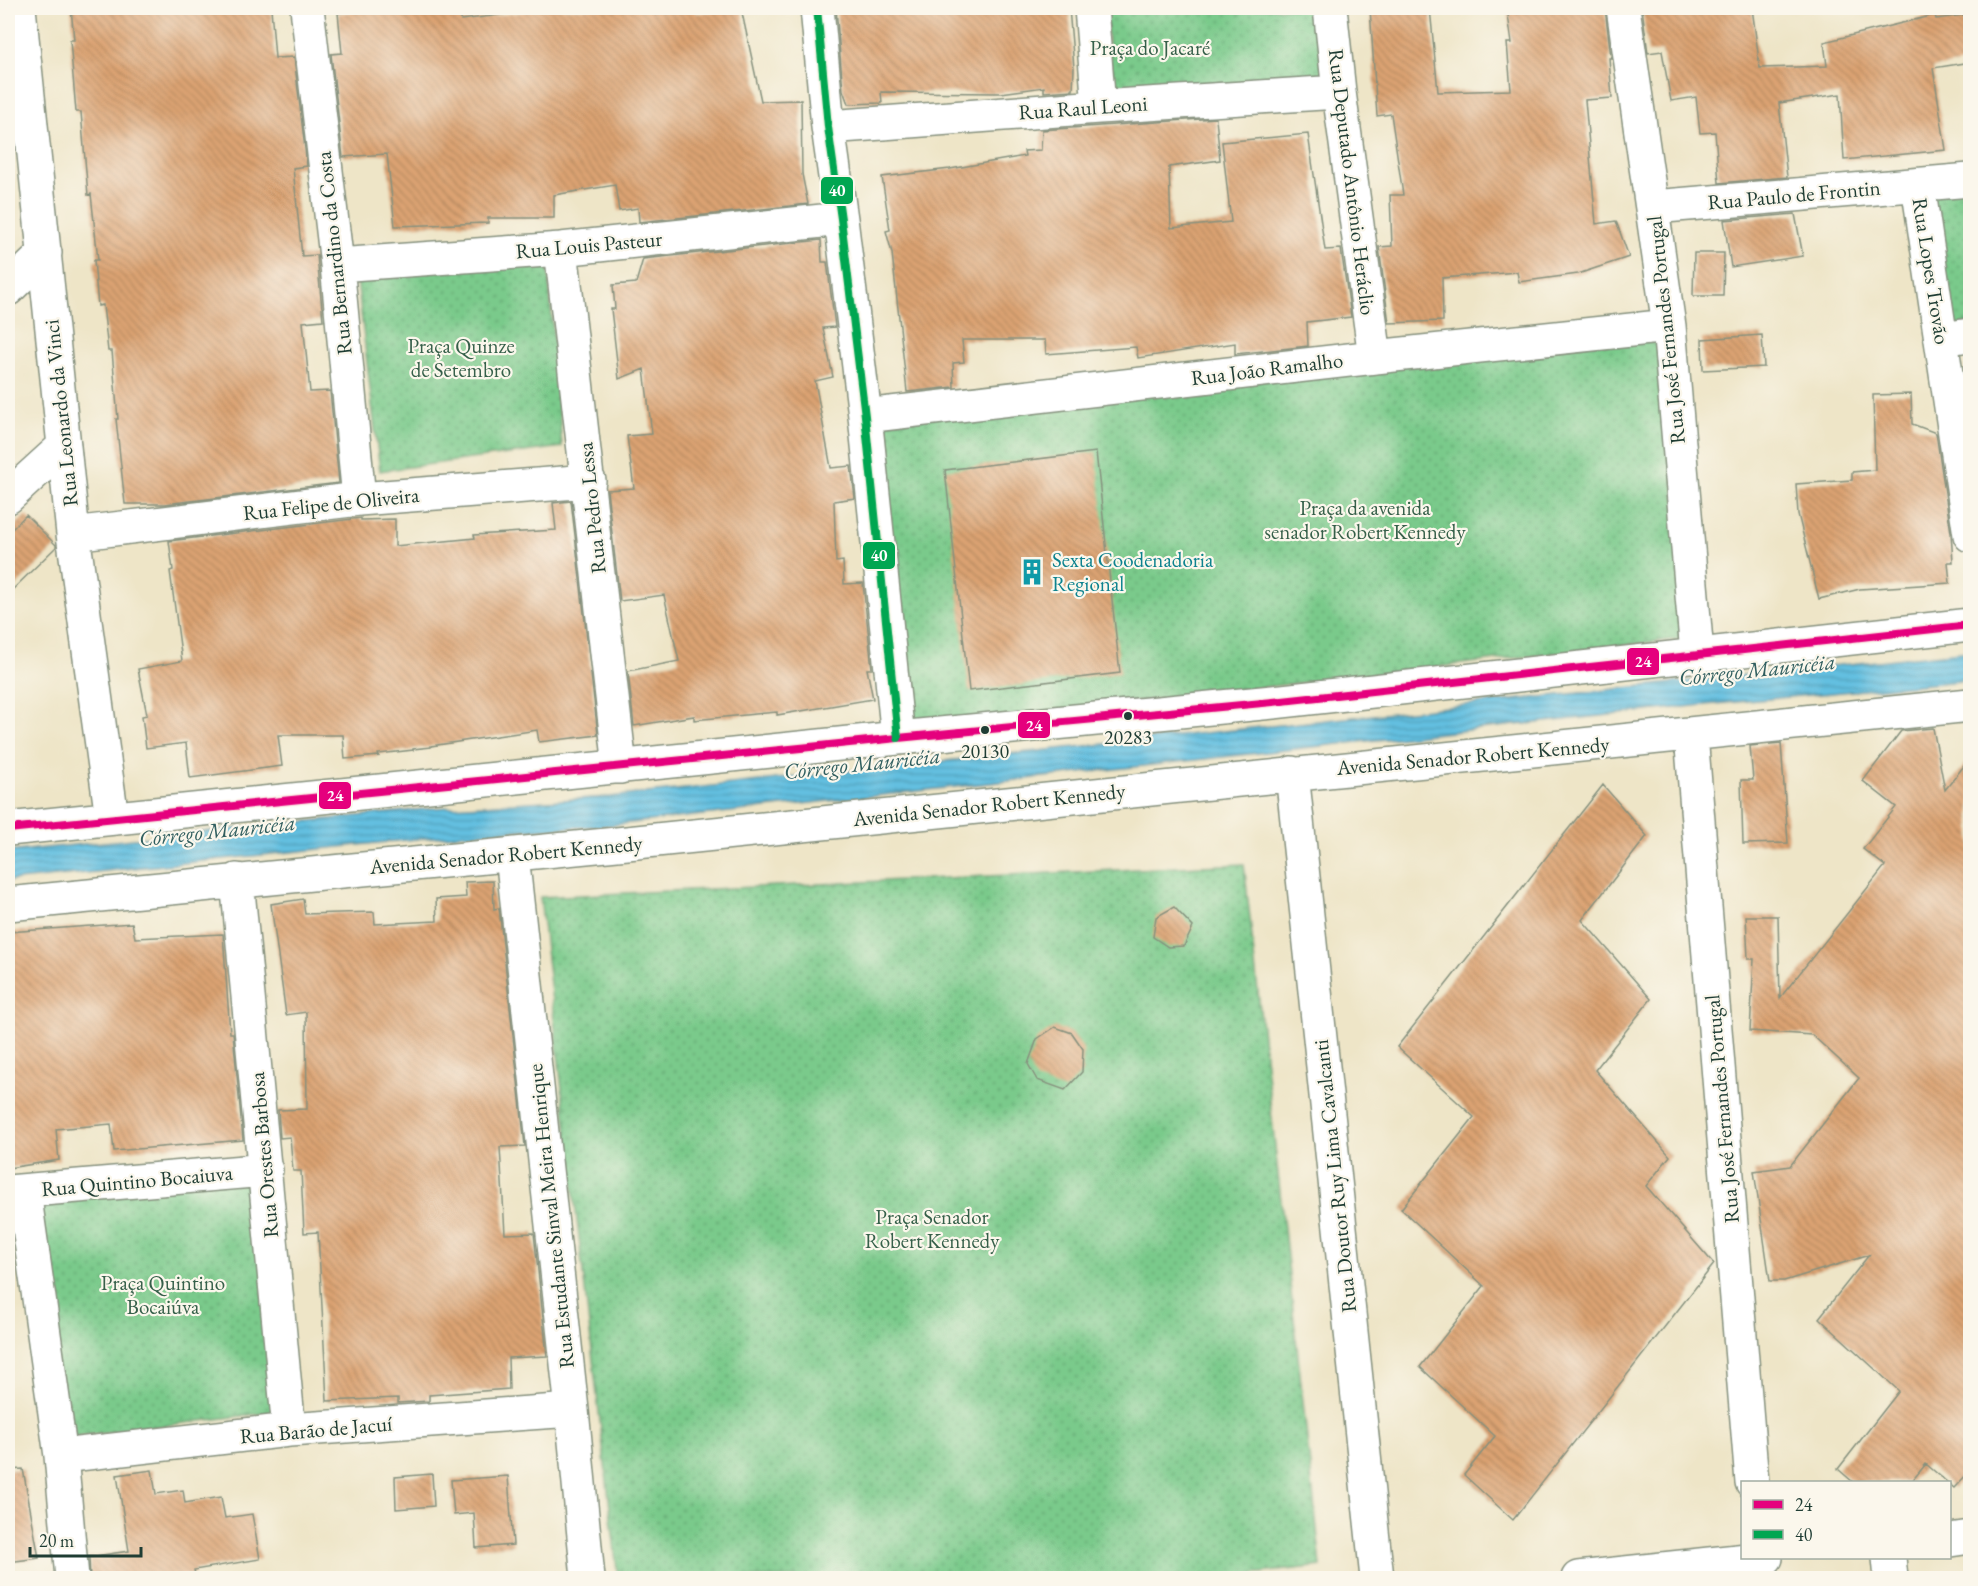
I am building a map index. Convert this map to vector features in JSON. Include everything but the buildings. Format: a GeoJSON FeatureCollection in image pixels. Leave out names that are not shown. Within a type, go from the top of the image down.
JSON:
{"type":"FeatureCollection","features":[{"type":"Feature","properties":{"kind":"street","name":"Rua Leonardo da Vinci"},"geometry":{"type":"LineString","coordinates":[[19,8],[17,89],[45,253],[73,534],[112,818]]}},
{"type":"Feature","properties":{"kind":"street","name":"Rua Bernardino da Costa"},"geometry":{"type":"LineString","coordinates":[[307,8],[337,265],[359,499]]}},
{"type":"Feature","properties":{"kind":"street"},"geometry":{"type":"LineString","coordinates":[[817,8],[828,127],[842,219],[865,416],[898,738]]}},
{"type":"Feature","properties":{"kind":"street"},"geometry":{"type":"LineString","coordinates":[[1091,8],[1099,107]]}},
{"type":"Feature","properties":{"kind":"street","name":"Rua Deputado Antônio Heráclio"},"geometry":{"type":"LineString","coordinates":[[1330,8],[1339,92],[1375,357]]}},
{"type":"Feature","properties":{"kind":"street","name":"Rua José Fernandes Portugal"},"geometry":{"type":"LineString","coordinates":[[1623,8],[1669,326],[1697,654]]}},
{"type":"Feature","properties":{"kind":"street","name":"Rua Raul Leoni"},"geometry":{"type":"LineString","coordinates":[[828,127],[1339,92]]}},
{"type":"Feature","properties":{"kind":"street","name":"Rua Paulo de Frontin"},"geometry":{"type":"LineString","coordinates":[[1653,207],[1971,180]]}},
{"type":"Feature","properties":{"kind":"street","name":"Rua Lopes Trovão"},"geometry":{"type":"LineString","coordinates":[[1918,185],[1956,337],[1971,535]]}},
{"type":"Feature","properties":{"kind":"street","name":"Rua Louis Pasteur"},"geometry":{"type":"LineString","coordinates":[[337,265],[561,249],[842,219]]}},
{"type":"Feature","properties":{"kind":"street","name":"Rua Pedro Lessa"},"geometry":{"type":"LineString","coordinates":[[561,249],[620,767]]}},
{"type":"Feature","properties":{"kind":"street"},"geometry":{"type":"LineString","coordinates":[[8,289],[45,253]]}},
{"type":"Feature","properties":{"kind":"street","name":"Rua João Ramalho"},"geometry":{"type":"LineString","coordinates":[[865,416],[1375,357],[1669,326]]}},
{"type":"Feature","properties":{"kind":"street"},"geometry":{"type":"LineString","coordinates":[[8,497],[64,446]]}},
{"type":"Feature","properties":{"kind":"street","name":"Rua Felipe de Oliveira"},"geometry":{"type":"LineString","coordinates":[[73,534],[359,499],[589,481]]}},
{"type":"Feature","properties":{"kind":"street"},"geometry":{"type":"LineString","coordinates":[[8,829],[1273,702],[1971,625]]}},
{"type":"Feature","properties":{"kind":"street","name":"Avenida Senador Robert Kennedy"},"geometry":{"type":"LineString","coordinates":[[8,904],[512,855],[1971,705]]}},
{"type":"Feature","properties":{"kind":"street","name":"Rua José Fernandes Portugal"},"geometry":{"type":"LineString","coordinates":[[1691,735],[1752,1481]]}},
{"type":"Feature","properties":{"kind":"street","name":"Rua Doutor Ruy Lima Cavalcanti"},"geometry":{"type":"LineString","coordinates":[[1292,774],[1377,1578]]}},
{"type":"Feature","properties":{"kind":"street","name":"Rua Estudante Sinval Meira Henrique"},"geometry":{"type":"LineString","coordinates":[[512,855],[588,1578]]}},
{"type":"Feature","properties":{"kind":"street","name":"Rua Orestes Barbosa"},"geometry":{"type":"LineString","coordinates":[[237,880],[289,1430]]}},
{"type":"Feature","properties":{"kind":"street","name":"Rua Quintino Bocaiuva"},"geometry":{"type":"LineString","coordinates":[[16,1192],[266,1170]]}},
{"type":"Feature","properties":{"kind":"street"},"geometry":{"type":"LineString","coordinates":[[16,1192],[61,1456],[72,1578]]}},
{"type":"Feature","properties":{"kind":"street","name":"Rua Barão de Jacuí"},"geometry":{"type":"LineString","coordinates":[[61,1456],[289,1430],[572,1410]]}},
{"type":"Feature","properties":{"kind":"street"},"geometry":{"type":"LineString","coordinates":[[1951,1540],[1971,1537]]}},
{"type":"Feature","properties":{"kind":"street"},"geometry":{"type":"LineString","coordinates":[[1578,1578],[1749,1559]]}},
{"type":"Feature","properties":{"kind":"street"},"geometry":{"type":"LineString","coordinates":[[1889,1559],[1891,1578]]}},
{"type":"Feature","properties":{"kind":"green space","name":"Praça do Jacaré"},"geometry":{"type":"Polygon","coordinates":[[[1105,8],[1321,8],[1325,81],[1112,90],[1105,8]]]}},
{"type":"Feature","properties":{"kind":"green space"},"geometry":{"type":"Polygon","coordinates":[[[1970,175],[1970,323],[1940,328],[1920,183],[1970,175]]]}},
{"type":"Feature","properties":{"kind":"green space","name":"Praça Quinze de Setembro"},"geometry":{"type":"Polygon","coordinates":[[[547,256],[562,447],[380,471],[356,271],[547,256]]]}},
{"type":"Feature","properties":{"kind":"green space","name":"Praça da avenida senador Robert Kennedy"},"geometry":{"type":"Polygon","coordinates":[[[1663,334],[1686,638],[911,728],[876,424],[1663,334]]]}},
{"type":"Feature","properties":{"kind":"green space","name":"Praça Senador Robert Kennedy"},"geometry":{"type":"Polygon","coordinates":[[[1244,864],[1321,1566],[1217,1578],[618,1578],[540,897],[1244,864]]]}},
{"type":"Feature","properties":{"kind":"green space","name":"Praça Quintino Bocaiúva"},"geometry":{"type":"Polygon","coordinates":[[[267,1167],[290,1410],[65,1438],[35,1192],[267,1167]]]}},
{"type":"Feature","properties":{"kind":"water"},"geometry":{"type":"Polygon","coordinates":[[[1970,651],[1970,680],[1693,706],[612,825],[464,834],[8,881],[8,852],[435,808],[610,797],[1970,651]]]}},
{"type":"Feature","properties":{"kind":"transit line","name":"40"},"geometry":{"type":"LineString","coordinates":[[817,8],[828,127],[865,416],[898,738]]}},
{"type":"Feature","properties":{"kind":"transit line","name":"24"},"geometry":{"type":"LineString","coordinates":[[8,829],[1273,702],[1970,625]]}},
{"type":"Feature","properties":{"kind":"place","name":"Sexta Coodenadoria Regional"},"geometry":{"type":"Point","coordinates":[1032,572]}},
{"type":"Feature","properties":{"kind":"place","name":"20283"},"geometry":{"type":"Point","coordinates":[1128,716]}},
{"type":"Feature","properties":{"kind":"place","name":"20130"},"geometry":{"type":"Point","coordinates":[985,730]}},
{"type":"Feature","properties":{"kind":"water label","name":"Córrego Mauricéia"},"geometry":{"type":"Point","coordinates":[1757,669]}},
{"type":"Feature","properties":{"kind":"water label","name":"Córrego Mauricéia"},"geometry":{"type":"Point","coordinates":[862,763]}},
{"type":"Feature","properties":{"kind":"water label","name":"Córrego Mauricéia"},"geometry":{"type":"Point","coordinates":[217,830]}}]}
